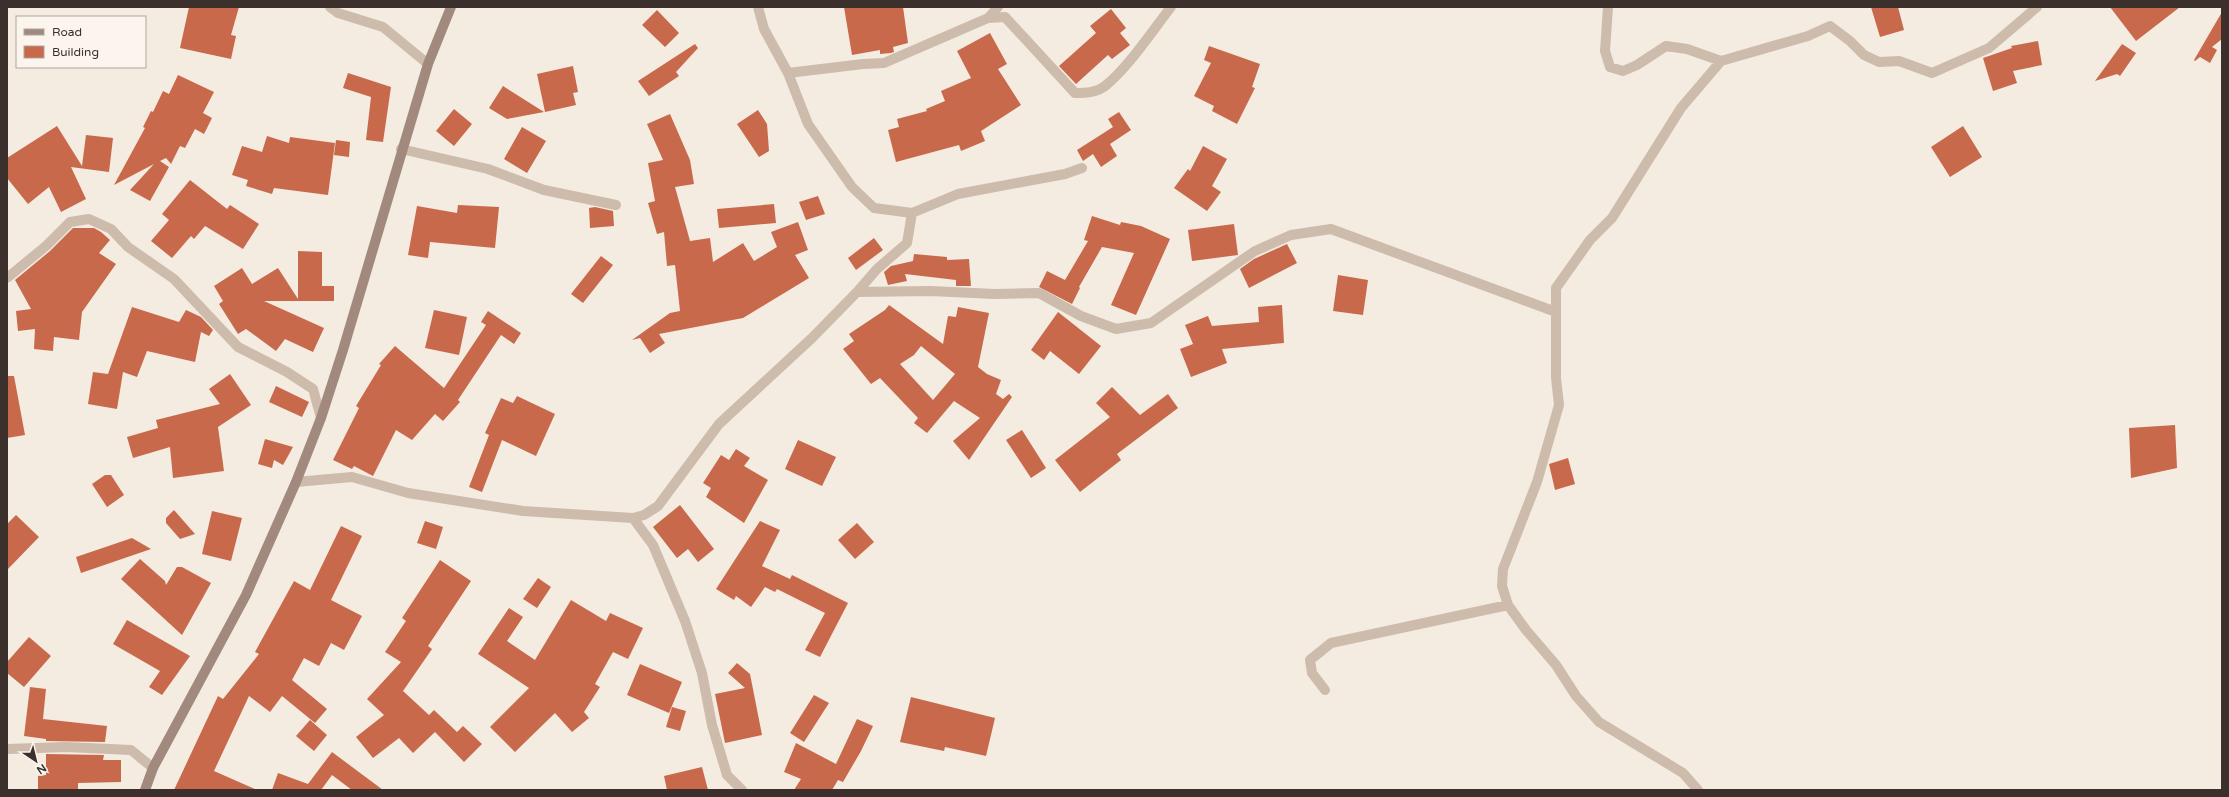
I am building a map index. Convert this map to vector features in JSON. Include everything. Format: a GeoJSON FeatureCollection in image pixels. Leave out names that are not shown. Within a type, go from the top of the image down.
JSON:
{"type":"FeatureCollection","features":[{"type":"Feature","properties":{"kind":"main road"},"geometry":{"type":"LineString","coordinates":[[145,790],[153,768],[246,595],[296,482],[321,418],[401,149],[428,64],[451,7]]}},
{"type":"Feature","properties":{"kind":"street"},"geometry":{"type":"LineString","coordinates":[[330,7],[338,13],[383,27],[428,64]]}},
{"type":"Feature","properties":{"kind":"street"},"geometry":{"type":"LineString","coordinates":[[758,7],[764,29],[788,73],[808,124],[852,187],[874,208],[912,213],[958,194],[1065,174],[1082,168]]}},
{"type":"Feature","properties":{"kind":"street"},"geometry":{"type":"LineString","coordinates":[[988,18],[998,7]]}},
{"type":"Feature","properties":{"kind":"street"},"geometry":{"type":"LineString","coordinates":[[788,73],[884,63],[988,18],[1005,17],[1075,93],[1090,93],[1104,86],[1131,58],[1170,7]]}},
{"type":"Feature","properties":{"kind":"street"},"geometry":{"type":"LineString","coordinates":[[1608,7],[1605,51],[1610,67],[1623,71],[1638,65],[1666,46],[1687,49],[1721,62]]}},
{"type":"Feature","properties":{"kind":"street"},"geometry":{"type":"LineString","coordinates":[[1698,790],[1683,773],[1599,722],[1576,696],[1556,665],[1526,630],[1508,605],[1502,586],[1503,569],[1537,482],[1559,405],[1556,378],[1556,288],[1572,263],[1590,240],[1612,218],[1682,108],[1721,62],[1808,36],[1830,26],[1850,41],[1864,55],[1879,62],[1900,61],[1932,73],[1989,48],[2037,7]]}},
{"type":"Feature","properties":{"kind":"street"},"geometry":{"type":"LineString","coordinates":[[401,149],[488,169],[544,190],[616,205]]}},
{"type":"Feature","properties":{"kind":"street"},"geometry":{"type":"LineString","coordinates":[[296,482],[352,477],[408,493],[523,511],[633,518],[644,515],[658,506],[719,424],[812,338],[857,292],[876,269],[907,243],[912,213]]}},
{"type":"Feature","properties":{"kind":"street"},"geometry":{"type":"LineString","coordinates":[[7,278],[70,222],[89,219],[96,222],[111,229],[128,247],[174,279],[238,347],[287,372],[313,389],[321,418]]}},
{"type":"Feature","properties":{"kind":"street"},"geometry":{"type":"LineString","coordinates":[[857,292],[930,291],[995,294],[1039,292],[1081,316],[1116,329],[1151,323],[1255,251],[1291,235],[1331,229],[1556,312]]}},
{"type":"Feature","properties":{"kind":"street"},"geometry":{"type":"LineString","coordinates":[[633,518],[653,545],[685,621],[702,673],[712,725],[727,775],[742,790]]}},
{"type":"Feature","properties":{"kind":"street"},"geometry":{"type":"LineString","coordinates":[[1325,690],[1312,674],[1310,660],[1332,643],[1508,605]]}},
{"type":"Feature","properties":{"kind":"street"},"geometry":{"type":"LineString","coordinates":[[7,749],[66,747],[131,750],[153,768]]}},
{"type":"Feature","properties":{"kind":"building"},"geometry":{"type":"Polygon","coordinates":[[[189,7],[239,7],[231,35],[236,36],[231,59],[180,48],[189,7]]]}},
{"type":"Feature","properties":{"kind":"building"},"geometry":{"type":"Polygon","coordinates":[[[844,7],[903,7],[908,43],[893,47],[894,52],[891,53],[880,54],[880,50],[852,55],[844,7]]]}},
{"type":"Feature","properties":{"kind":"building"},"geometry":{"type":"Polygon","coordinates":[[[1871,7],[1898,7],[1904,30],[1880,37],[1871,7]]]}},
{"type":"Feature","properties":{"kind":"building"},"geometry":{"type":"Polygon","coordinates":[[[2110,7],[2180,7],[2136,41],[2110,7]]]}},
{"type":"Feature","properties":{"kind":"building"},"geometry":{"type":"Polygon","coordinates":[[[1111,9],[1126,28],[1120,33],[1130,45],[1112,59],[1108,55],[1076,84],[1059,66],[1096,33],[1090,26],[1111,9]]]}},
{"type":"Feature","properties":{"kind":"building"},"geometry":{"type":"Polygon","coordinates":[[[657,10],[679,33],[665,47],[642,25],[657,10]]]}},
{"type":"Feature","properties":{"kind":"building"},"geometry":{"type":"Polygon","coordinates":[[[2222,12],[2222,39],[2212,47],[2217,50],[2210,63],[2200,57],[2195,61],[2194,60],[2222,12]]]}},
{"type":"Feature","properties":{"kind":"building"},"geometry":{"type":"Polygon","coordinates":[[[990,33],[1007,64],[998,69],[1021,105],[981,131],[985,141],[961,151],[959,145],[896,162],[888,130],[899,127],[897,119],[927,111],[926,109],[945,101],[941,91],[971,78],[957,51],[990,33]]]}},
{"type":"Feature","properties":{"kind":"building"},"geometry":{"type":"Polygon","coordinates":[[[2038,41],[2042,65],[2013,71],[2017,83],[1993,91],[1983,58],[2012,48],[2011,46],[2038,41]]]}},
{"type":"Feature","properties":{"kind":"building"},"geometry":{"type":"Polygon","coordinates":[[[695,44],[698,48],[676,72],[679,76],[649,96],[638,81],[695,44]]]}},
{"type":"Feature","properties":{"kind":"building"},"geometry":{"type":"Polygon","coordinates":[[[2122,44],[2136,53],[2120,76],[2117,74],[2095,81],[2122,44]]]}},
{"type":"Feature","properties":{"kind":"building"},"geometry":{"type":"Polygon","coordinates":[[[1209,46],[1260,64],[1252,87],[1255,88],[1237,124],[1212,111],[1214,106],[1194,96],[1211,63],[1204,60],[1209,46]]]}},
{"type":"Feature","properties":{"kind":"building"},"geometry":{"type":"Polygon","coordinates":[[[573,66],[578,92],[573,93],[576,105],[545,112],[537,74],[573,66]]]}},
{"type":"Feature","properties":{"kind":"building"},"geometry":{"type":"Polygon","coordinates":[[[348,73],[391,87],[383,142],[366,140],[371,97],[343,88],[348,73]]]}},
{"type":"Feature","properties":{"kind":"building"},"geometry":{"type":"Polygon","coordinates":[[[178,75],[214,92],[203,113],[212,118],[204,134],[195,129],[185,148],[180,146],[171,164],[166,158],[160,161],[169,167],[150,201],[130,190],[154,164],[114,185],[145,128],[143,127],[151,111],[153,112],[163,91],[169,94],[178,75]]]}},
{"type":"Feature","properties":{"kind":"building"},"geometry":{"type":"Polygon","coordinates":[[[503,86],[544,112],[507,119],[489,108],[503,86]]]}},
{"type":"Feature","properties":{"kind":"building"},"geometry":{"type":"Polygon","coordinates":[[[454,109],[472,124],[454,146],[436,131],[454,109]]]}},
{"type":"Feature","properties":{"kind":"building"},"geometry":{"type":"Polygon","coordinates":[[[758,110],[767,124],[769,151],[759,157],[737,124],[758,110]]]}},
{"type":"Feature","properties":{"kind":"building"},"geometry":{"type":"Polygon","coordinates":[[[1119,112],[1131,130],[1110,144],[1117,156],[1101,167],[1093,154],[1083,161],[1077,150],[1113,127],[1108,119],[1119,112]]]}},
{"type":"Feature","properties":{"kind":"building"},"geometry":{"type":"Polygon","coordinates":[[[670,114],[690,160],[694,184],[675,187],[690,241],[710,238],[713,262],[743,243],[754,261],[777,247],[771,232],[798,222],[808,250],[795,255],[809,278],[743,318],[659,334],[665,343],[650,353],[640,338],[632,340],[670,313],[680,311],[675,265],[667,266],[664,232],[657,234],[648,203],[655,201],[648,163],[663,160],[647,124],[670,114]]]}},
{"type":"Feature","properties":{"kind":"building"},"geometry":{"type":"Polygon","coordinates":[[[57,126],[82,166],[86,135],[113,138],[109,172],[71,167],[86,199],[61,212],[49,187],[28,204],[7,178],[7,158],[57,126]]]}},
{"type":"Feature","properties":{"kind":"building"},"geometry":{"type":"Polygon","coordinates":[[[1963,126],[1982,157],[1950,177],[1931,147],[1963,126]]]}},
{"type":"Feature","properties":{"kind":"building"},"geometry":{"type":"Polygon","coordinates":[[[522,127],[546,141],[527,173],[504,159],[522,127]]]}},
{"type":"Feature","properties":{"kind":"building"},"geometry":{"type":"Polygon","coordinates":[[[267,136],[289,143],[290,137],[335,143],[328,195],[274,188],[272,194],[246,186],[248,180],[232,175],[242,146],[262,152],[267,136]]]}},
{"type":"Feature","properties":{"kind":"building"},"geometry":{"type":"Polygon","coordinates":[[[336,140],[350,142],[349,157],[334,155],[336,140]]]}},
{"type":"Feature","properties":{"kind":"building"},"geometry":{"type":"Polygon","coordinates":[[[1203,146],[1227,159],[1212,186],[1221,192],[1207,211],[1174,188],[1188,169],[1190,171],[1203,146]]]}},
{"type":"Feature","properties":{"kind":"building"},"geometry":{"type":"Polygon","coordinates":[[[190,180],[227,209],[230,205],[259,224],[243,249],[205,226],[194,239],[191,236],[172,258],[151,241],[169,220],[162,214],[190,180]]]}},
{"type":"Feature","properties":{"kind":"building"},"geometry":{"type":"Polygon","coordinates":[[[818,196],[825,214],[806,220],[799,202],[818,196]]]}},
{"type":"Feature","properties":{"kind":"building"},"geometry":{"type":"Polygon","coordinates":[[[774,204],[776,223],[719,228],[717,209],[774,204]]]}},
{"type":"Feature","properties":{"kind":"building"},"geometry":{"type":"Polygon","coordinates":[[[458,205],[499,207],[495,248],[430,242],[428,258],[408,255],[417,206],[457,213],[458,205]]]}},
{"type":"Feature","properties":{"kind":"building"},"geometry":{"type":"Polygon","coordinates":[[[595,207],[613,211],[614,226],[590,228],[589,208],[595,207]]]}},
{"type":"Feature","properties":{"kind":"building"},"geometry":{"type":"Polygon","coordinates":[[[1092,216],[1120,225],[1121,222],[1141,226],[1170,239],[1136,315],[1111,305],[1134,253],[1102,247],[1079,287],[1080,288],[1072,304],[1039,287],[1047,271],[1065,280],[1088,241],[1084,240],[1092,216]]]}},
{"type":"Feature","properties":{"kind":"building"},"geometry":{"type":"Polygon","coordinates":[[[1234,224],[1238,255],[1192,261],[1188,230],[1234,224]]]}},
{"type":"Feature","properties":{"kind":"building"},"geometry":{"type":"Polygon","coordinates":[[[73,228],[94,228],[101,232],[110,240],[99,253],[116,264],[82,312],[79,340],[54,337],[53,351],[34,349],[35,329],[18,331],[16,311],[31,309],[15,280],[50,251],[73,228]]]}},
{"type":"Feature","properties":{"kind":"building"},"geometry":{"type":"Polygon","coordinates":[[[874,238],[883,250],[856,270],[848,258],[874,238]]]}},
{"type":"Feature","properties":{"kind":"building"},"geometry":{"type":"Polygon","coordinates":[[[1287,244],[1297,263],[1249,288],[1240,269],[1254,259],[1287,244]]]}},
{"type":"Feature","properties":{"kind":"building"},"geometry":{"type":"Polygon","coordinates":[[[298,251],[322,252],[322,286],[334,286],[334,301],[264,301],[324,328],[313,352],[285,339],[276,351],[246,329],[238,334],[219,304],[223,301],[214,286],[242,268],[252,284],[278,268],[298,299],[298,251]]]}},
{"type":"Feature","properties":{"kind":"building"},"geometry":{"type":"Polygon","coordinates":[[[914,254],[947,257],[947,260],[969,259],[971,286],[956,286],[956,280],[905,274],[907,281],[888,285],[884,272],[891,266],[913,261],[914,254]]]}},
{"type":"Feature","properties":{"kind":"building"},"geometry":{"type":"Polygon","coordinates":[[[601,256],[613,265],[583,303],[571,294],[601,256]]]}},
{"type":"Feature","properties":{"kind":"building"},"geometry":{"type":"Polygon","coordinates":[[[1338,275],[1368,280],[1363,315],[1333,311],[1338,275]]]}},
{"type":"Feature","properties":{"kind":"building"},"geometry":{"type":"Polygon","coordinates":[[[889,305],[943,344],[948,316],[956,317],[958,307],[989,313],[978,367],[987,374],[1001,380],[996,394],[1003,399],[1009,394],[1012,397],[969,460],[953,441],[980,418],[954,401],[927,433],[914,423],[918,418],[880,378],[871,384],[843,349],[854,341],[849,334],[885,310],[889,305]],[[921,346],[914,355],[900,364],[933,400],[955,374],[921,346]]]}},
{"type":"Feature","properties":{"kind":"building"},"geometry":{"type":"Polygon","coordinates":[[[1282,305],[1284,343],[1222,349],[1227,363],[1191,377],[1180,349],[1193,344],[1185,325],[1208,316],[1212,326],[1259,322],[1258,307],[1282,305]]]}},
{"type":"Feature","properties":{"kind":"building"},"geometry":{"type":"Polygon","coordinates":[[[132,307],[179,322],[186,310],[201,317],[213,330],[209,336],[201,332],[195,362],[147,351],[137,377],[123,372],[117,409],[88,404],[93,372],[108,374],[132,307]]]}},
{"type":"Feature","properties":{"kind":"building"},"geometry":{"type":"Polygon","coordinates":[[[434,310],[467,317],[459,355],[425,348],[434,310]]]}},
{"type":"Feature","properties":{"kind":"building"},"geometry":{"type":"Polygon","coordinates":[[[488,311],[521,333],[514,344],[501,335],[458,400],[460,402],[443,421],[435,414],[412,440],[396,430],[373,476],[354,466],[352,469],[333,460],[359,408],[356,406],[381,365],[379,364],[395,346],[444,388],[486,325],[481,322],[488,311]]]}},
{"type":"Feature","properties":{"kind":"building"},"geometry":{"type":"Polygon","coordinates":[[[1058,312],[1101,346],[1079,374],[1050,351],[1044,360],[1031,350],[1058,312]]]}},
{"type":"Feature","properties":{"kind":"building"},"geometry":{"type":"Polygon","coordinates":[[[230,374],[251,405],[218,427],[224,471],[173,478],[170,447],[133,458],[127,437],[158,428],[156,420],[220,404],[209,389],[230,374]]]}},
{"type":"Feature","properties":{"kind":"building"},"geometry":{"type":"Polygon","coordinates":[[[7,376],[14,376],[25,435],[7,438],[7,376]]]}},
{"type":"Feature","properties":{"kind":"building"},"geometry":{"type":"Polygon","coordinates":[[[276,386],[309,402],[302,417],[269,402],[276,386]]]}},
{"type":"Feature","properties":{"kind":"building"},"geometry":{"type":"Polygon","coordinates":[[[1112,387],[1140,415],[1168,394],[1178,408],[1117,454],[1121,460],[1080,492],[1055,460],[1110,417],[1096,403],[1112,387]]]}},
{"type":"Feature","properties":{"kind":"building"},"geometry":{"type":"Polygon","coordinates":[[[517,396],[555,414],[536,456],[502,440],[482,492],[469,487],[489,435],[485,433],[501,398],[513,403],[517,396]]]}},
{"type":"Feature","properties":{"kind":"building"},"geometry":{"type":"Polygon","coordinates":[[[2175,425],[2177,468],[2131,478],[2129,428],[2175,425]]]}},
{"type":"Feature","properties":{"kind":"building"},"geometry":{"type":"Polygon","coordinates":[[[1022,430],[1046,468],[1031,478],[1006,440],[1022,430]]]}},
{"type":"Feature","properties":{"kind":"building"},"geometry":{"type":"Polygon","coordinates":[[[265,439],[293,447],[283,465],[274,460],[272,468],[258,464],[265,439]]]}},
{"type":"Feature","properties":{"kind":"building"},"geometry":{"type":"Polygon","coordinates":[[[798,440],[836,457],[822,486],[785,469],[798,440]]]}},
{"type":"Feature","properties":{"kind":"building"},"geometry":{"type":"Polygon","coordinates":[[[736,449],[750,458],[744,466],[768,480],[744,523],[706,497],[711,488],[703,483],[721,455],[729,460],[736,449]]]}},
{"type":"Feature","properties":{"kind":"building"},"geometry":{"type":"Polygon","coordinates":[[[1568,458],[1575,484],[1555,490],[1549,464],[1568,458]]]}},
{"type":"Feature","properties":{"kind":"building"},"geometry":{"type":"Polygon","coordinates":[[[105,475],[111,475],[124,495],[107,507],[92,484],[105,475]]]}},
{"type":"Feature","properties":{"kind":"building"},"geometry":{"type":"Polygon","coordinates":[[[680,505],[714,549],[698,562],[688,549],[677,558],[653,527],[680,505]]]}},
{"type":"Feature","properties":{"kind":"building"},"geometry":{"type":"Polygon","coordinates":[[[174,510],[195,534],[180,539],[166,523],[166,518],[174,510]]]}},
{"type":"Feature","properties":{"kind":"building"},"geometry":{"type":"Polygon","coordinates":[[[212,511],[242,518],[231,561],[202,554],[212,511]]]}},
{"type":"Feature","properties":{"kind":"building"},"geometry":{"type":"Polygon","coordinates":[[[16,515],[39,537],[7,570],[7,524],[16,515]]]}},
{"type":"Feature","properties":{"kind":"building"},"geometry":{"type":"Polygon","coordinates":[[[425,521],[443,527],[436,549],[417,543],[425,521]]]}},
{"type":"Feature","properties":{"kind":"building"},"geometry":{"type":"Polygon","coordinates":[[[760,521],[780,530],[762,566],[790,579],[792,575],[848,603],[820,657],[805,650],[825,613],[777,589],[775,592],[765,587],[751,607],[736,596],[734,600],[716,589],[760,521]]]}},
{"type":"Feature","properties":{"kind":"building"},"geometry":{"type":"Polygon","coordinates":[[[857,523],[874,542],[855,559],[838,540],[857,523]]]}},
{"type":"Feature","properties":{"kind":"building"},"geometry":{"type":"Polygon","coordinates":[[[341,526],[362,536],[331,600],[362,616],[344,650],[331,643],[319,666],[304,658],[292,680],[327,709],[315,723],[282,696],[270,712],[249,696],[214,771],[257,790],[174,790],[218,696],[223,699],[259,654],[255,652],[294,581],[310,590],[341,526]]]}},
{"type":"Feature","properties":{"kind":"building"},"geometry":{"type":"Polygon","coordinates":[[[132,538],[151,549],[81,573],[76,557],[132,538]]]}},
{"type":"Feature","properties":{"kind":"building"},"geometry":{"type":"Polygon","coordinates":[[[140,559],[165,581],[166,585],[177,567],[182,567],[211,583],[182,635],[121,579],[140,559]]]}},
{"type":"Feature","properties":{"kind":"building"},"geometry":{"type":"Polygon","coordinates":[[[440,560],[471,581],[428,646],[432,649],[403,691],[429,715],[434,710],[457,732],[463,726],[482,744],[464,762],[435,732],[413,753],[399,738],[373,758],[356,737],[384,715],[367,699],[401,662],[385,652],[406,621],[402,618],[440,560]]]}},
{"type":"Feature","properties":{"kind":"building"},"geometry":{"type":"Polygon","coordinates":[[[538,578],[551,587],[537,608],[523,599],[538,578]]]}},
{"type":"Feature","properties":{"kind":"building"},"geometry":{"type":"Polygon","coordinates":[[[571,600],[606,621],[610,613],[643,628],[628,659],[613,652],[595,684],[600,687],[584,712],[589,718],[572,732],[555,713],[515,752],[490,727],[529,688],[478,654],[509,608],[523,617],[507,641],[535,660],[571,600]]]}},
{"type":"Feature","properties":{"kind":"building"},"geometry":{"type":"Polygon","coordinates":[[[127,620],[190,656],[162,695],[149,687],[160,671],[113,644],[127,620]]]}},
{"type":"Feature","properties":{"kind":"building"},"geometry":{"type":"Polygon","coordinates":[[[29,637],[51,656],[24,687],[7,673],[7,662],[29,637]]]}},
{"type":"Feature","properties":{"kind":"building"},"geometry":{"type":"Polygon","coordinates":[[[737,663],[750,674],[762,735],[725,743],[715,694],[745,688],[728,673],[737,663]]]}},
{"type":"Feature","properties":{"kind":"building"},"geometry":{"type":"Polygon","coordinates":[[[640,664],[682,682],[669,713],[627,695],[640,664]]]}},
{"type":"Feature","properties":{"kind":"building"},"geometry":{"type":"Polygon","coordinates":[[[30,687],[46,689],[43,719],[107,726],[105,742],[46,741],[46,739],[24,736],[30,687]]]}},
{"type":"Feature","properties":{"kind":"building"},"geometry":{"type":"Polygon","coordinates":[[[814,695],[829,703],[804,742],[790,733],[814,695]]]}},
{"type":"Feature","properties":{"kind":"building"},"geometry":{"type":"Polygon","coordinates":[[[911,697],[995,718],[986,756],[945,747],[944,751],[900,742],[911,697]]]}},
{"type":"Feature","properties":{"kind":"building"},"geometry":{"type":"Polygon","coordinates":[[[672,707],[686,711],[680,731],[666,727],[672,707]]]}},
{"type":"Feature","properties":{"kind":"building"},"geometry":{"type":"Polygon","coordinates":[[[857,719],[873,726],[861,751],[843,782],[838,780],[832,790],[794,790],[801,779],[784,772],[796,743],[836,764],[857,719]]]}},
{"type":"Feature","properties":{"kind":"building"},"geometry":{"type":"Polygon","coordinates":[[[310,720],[327,735],[314,751],[296,736],[310,720]]]}},
{"type":"Feature","properties":{"kind":"building"},"geometry":{"type":"Polygon","coordinates":[[[332,752],[383,790],[352,790],[332,775],[321,790],[272,790],[278,773],[308,784],[332,752]]]}},
{"type":"Feature","properties":{"kind":"building"},"geometry":{"type":"Polygon","coordinates":[[[46,754],[104,755],[103,760],[121,760],[121,782],[78,783],[78,790],[38,790],[38,776],[46,775],[46,754]]]}},
{"type":"Feature","properties":{"kind":"building"},"geometry":{"type":"Polygon","coordinates":[[[702,767],[708,790],[667,790],[664,776],[702,767]]]}}]}
